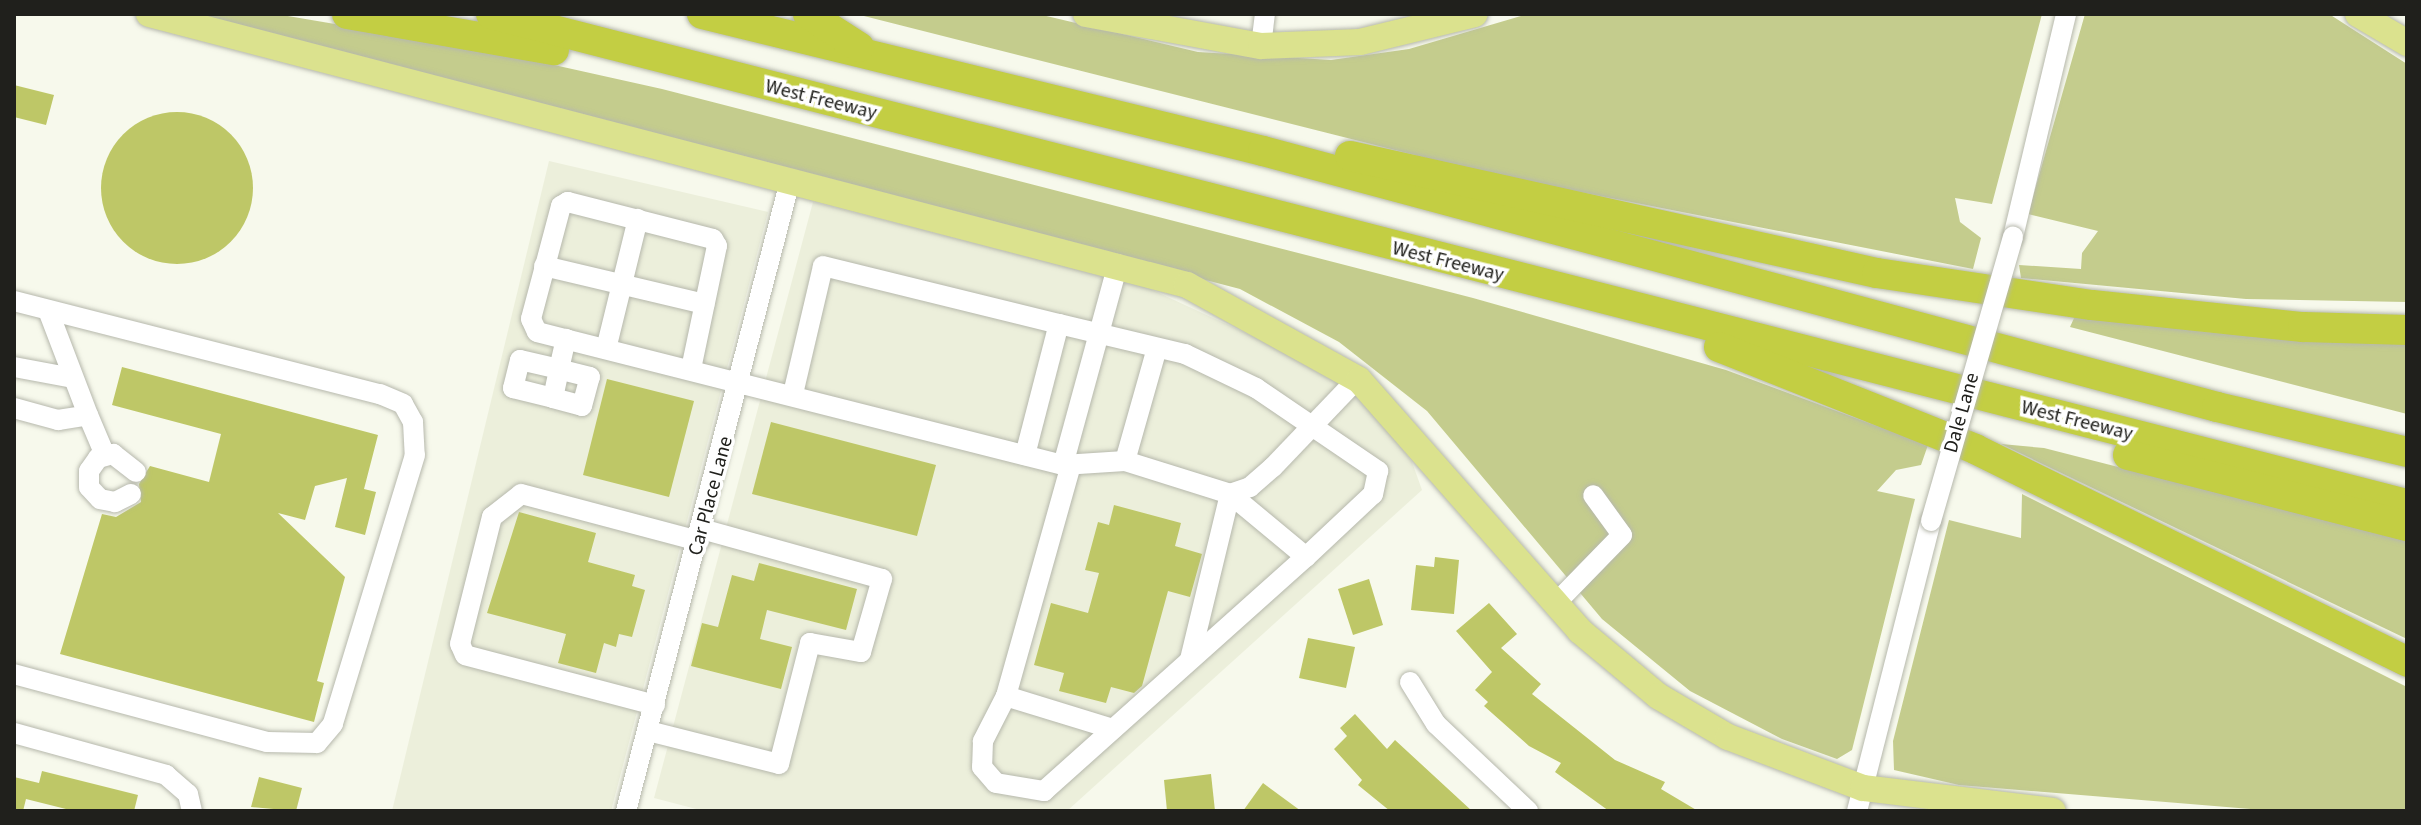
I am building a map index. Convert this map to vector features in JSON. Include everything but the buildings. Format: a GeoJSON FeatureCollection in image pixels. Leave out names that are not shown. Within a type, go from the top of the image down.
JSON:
{"type":"FeatureCollection","features":[{"type":"Feature","properties":{"kind":"highway"},"geometry":{"type":"LineString","coordinates":[[347,14],[590,58],[641,53]]}},
{"type":"Feature","properties":{"kind":"highway","name":"West Freeway"},"geometry":{"type":"LineString","coordinates":[[491,14],[1653,314],[2407,504]]}},
{"type":"Feature","properties":{"kind":"highway"},"geometry":{"type":"LineString","coordinates":[[702,14],[1263,151],[2217,407],[2407,452]]}},
{"type":"Feature","properties":{"kind":"highway"},"geometry":{"type":"LineString","coordinates":[[808,14],[878,59]]}},
{"type":"Feature","properties":{"kind":"highway"},"geometry":{"type":"LineString","coordinates":[[1263,151],[1363,157],[1877,273],[2092,305],[2303,327],[2407,330]]}},
{"type":"Feature","properties":{"kind":"highway"},"geometry":{"type":"LineString","coordinates":[[1653,314],[1975,449],[2407,662]]}},
{"type":"Feature","properties":{"kind":"highway"},"geometry":{"type":"LineString","coordinates":[[1913,380],[1986,419],[2407,526]]}},
{"type":"Feature","properties":{"kind":"main road"},"geometry":{"type":"LineString","coordinates":[[149,14],[1118,264],[1187,285],[1357,379],[1400,420],[1555,604],[1658,696],[1728,737],[1860,800],[2053,811]]}},
{"type":"Feature","properties":{"kind":"main road"},"geometry":{"type":"LineString","coordinates":[[1086,14],[1261,46],[1360,42],[1475,14]]}},
{"type":"Feature","properties":{"kind":"main road"},"geometry":{"type":"LineString","coordinates":[[2369,17],[2407,43]]}},
{"type":"Feature","properties":{"kind":"street"},"geometry":{"type":"LineString","coordinates":[[1261,46],[1265,14]]}},
{"type":"Feature","properties":{"kind":"street","name":"Dale Lane"},"geometry":{"type":"LineString","coordinates":[[1860,800],[1931,521],[2013,237],[2066,14]]}},
{"type":"Feature","properties":{"kind":"street","name":"Car Place Lane"},"geometry":{"type":"LineString","coordinates":[[626,811],[741,382],[790,181]]}},
{"type":"Feature","properties":{"kind":"street"},"geometry":{"type":"LineString","coordinates":[[691,369],[717,246],[713,239],[568,202],[556,213],[531,327],[566,339],[1025,455],[1067,464],[1125,461],[1230,494],[1306,557]]}},
{"type":"Feature","properties":{"kind":"street"},"geometry":{"type":"LineString","coordinates":[[606,349],[638,219]]}},
{"type":"Feature","properties":{"kind":"street"},"geometry":{"type":"LineString","coordinates":[[793,394],[823,266],[1100,335],[1157,348],[1256,388],[1378,471],[1380,482],[1306,557],[1044,791],[1022,792],[996,783],[982,767],[983,741],[1006,696],[1067,464],[1100,335],[1118,264]]}},
{"type":"Feature","properties":{"kind":"street"},"geometry":{"type":"LineString","coordinates":[[544,266],[705,304]]}},
{"type":"Feature","properties":{"kind":"street"},"geometry":{"type":"LineString","coordinates":[[14,301],[380,394],[403,404],[413,422],[415,455],[333,724],[317,743],[267,742],[14,674]]}},
{"type":"Feature","properties":{"kind":"street"},"geometry":{"type":"LineString","coordinates":[[48,310],[105,455]]}},
{"type":"Feature","properties":{"kind":"street"},"geometry":{"type":"LineString","coordinates":[[1025,455],[1059,324]]}},
{"type":"Feature","properties":{"kind":"street"},"geometry":{"type":"LineString","coordinates":[[553,398],[566,339]]}},
{"type":"Feature","properties":{"kind":"street"},"geometry":{"type":"LineString","coordinates":[[1125,461],[1157,348]]}},
{"type":"Feature","properties":{"kind":"street"},"geometry":{"type":"LineString","coordinates":[[520,360],[590,377],[582,406],[553,398],[513,388],[520,360]]}},
{"type":"Feature","properties":{"kind":"street"},"geometry":{"type":"LineString","coordinates":[[14,367],[73,378]]}},
{"type":"Feature","properties":{"kind":"street"},"geometry":{"type":"LineString","coordinates":[[1230,494],[1250,487],[1314,428],[1357,379]]}},
{"type":"Feature","properties":{"kind":"street"},"geometry":{"type":"LineString","coordinates":[[14,408],[58,420],[88,415]]}},
{"type":"Feature","properties":{"kind":"street"},"geometry":{"type":"LineString","coordinates":[[131,494],[115,502],[94,494],[89,471],[105,455],[121,456],[136,472]]}},
{"type":"Feature","properties":{"kind":"street"},"geometry":{"type":"LineString","coordinates":[[648,731],[779,764],[810,643],[861,652],[882,579],[521,494],[492,517],[460,644],[465,655],[655,705]]}},
{"type":"Feature","properties":{"kind":"street"},"geometry":{"type":"LineString","coordinates":[[1190,659],[1230,494]]}},
{"type":"Feature","properties":{"kind":"street"},"geometry":{"type":"LineString","coordinates":[[1555,604],[1622,535],[1593,495]]}},
{"type":"Feature","properties":{"kind":"street"},"geometry":{"type":"LineString","coordinates":[[1410,682],[1436,724],[1528,811]]}},
{"type":"Feature","properties":{"kind":"street"},"geometry":{"type":"LineString","coordinates":[[1006,696],[1113,729]]}},
{"type":"Feature","properties":{"kind":"street"},"geometry":{"type":"LineString","coordinates":[[14,733],[166,775],[188,794],[192,811]]}},
{"type":"Feature","properties":{"kind":"shaded area"},"geometry":{"type":"Polygon","coordinates":[[[549,161],[768,212],[611,811],[392,811],[549,161]]]}},
{"type":"Feature","properties":{"kind":"shaded area"},"geometry":{"type":"Polygon","coordinates":[[[813,202],[1146,287],[1317,366],[1369,404],[1412,462],[1422,490],[1067,811],[704,811],[654,798],[813,202]]]}},
{"type":"Feature","properties":{"kind":"green space"},"geometry":{"type":"Polygon","coordinates":[[[188,14],[276,14],[482,49],[662,89],[1473,298],[1726,370],[1928,445],[1921,465],[1896,470],[1877,491],[1915,499],[1852,750],[1837,759],[1782,739],[1690,691],[1602,619],[1427,411],[1339,342],[1240,289],[188,14]]]}},
{"type":"Feature","properties":{"kind":"green space"},"geometry":{"type":"Polygon","coordinates":[[[856,14],[1038,14],[1198,52],[1331,60],[1409,49],[1528,14],[2042,14],[1992,204],[1955,198],[1960,222],[1981,238],[1973,269],[1494,175],[856,14]]]}},
{"type":"Feature","properties":{"kind":"green space"},"geometry":{"type":"Polygon","coordinates":[[[2085,14],[2329,14],[2407,64],[2407,302],[2246,299],[2021,278],[2019,265],[2081,269],[2082,253],[2098,231],[2028,214],[2085,14]]]}},
{"type":"Feature","properties":{"kind":"green space"},"geometry":{"type":"Polygon","coordinates":[[[2075,316],[2214,333],[2407,342],[2407,414],[2070,327],[2075,316]]]}},
{"type":"Feature","properties":{"kind":"green space"},"geometry":{"type":"Polygon","coordinates":[[[2001,444],[2044,448],[2407,541],[2407,639],[2001,444]]]}},
{"type":"Feature","properties":{"kind":"green space"},"geometry":{"type":"Polygon","coordinates":[[[2022,494],[2407,687],[2407,811],[2275,811],[1959,785],[1894,770],[1893,741],[1949,520],[2021,538],[2022,494]]]}}]}
